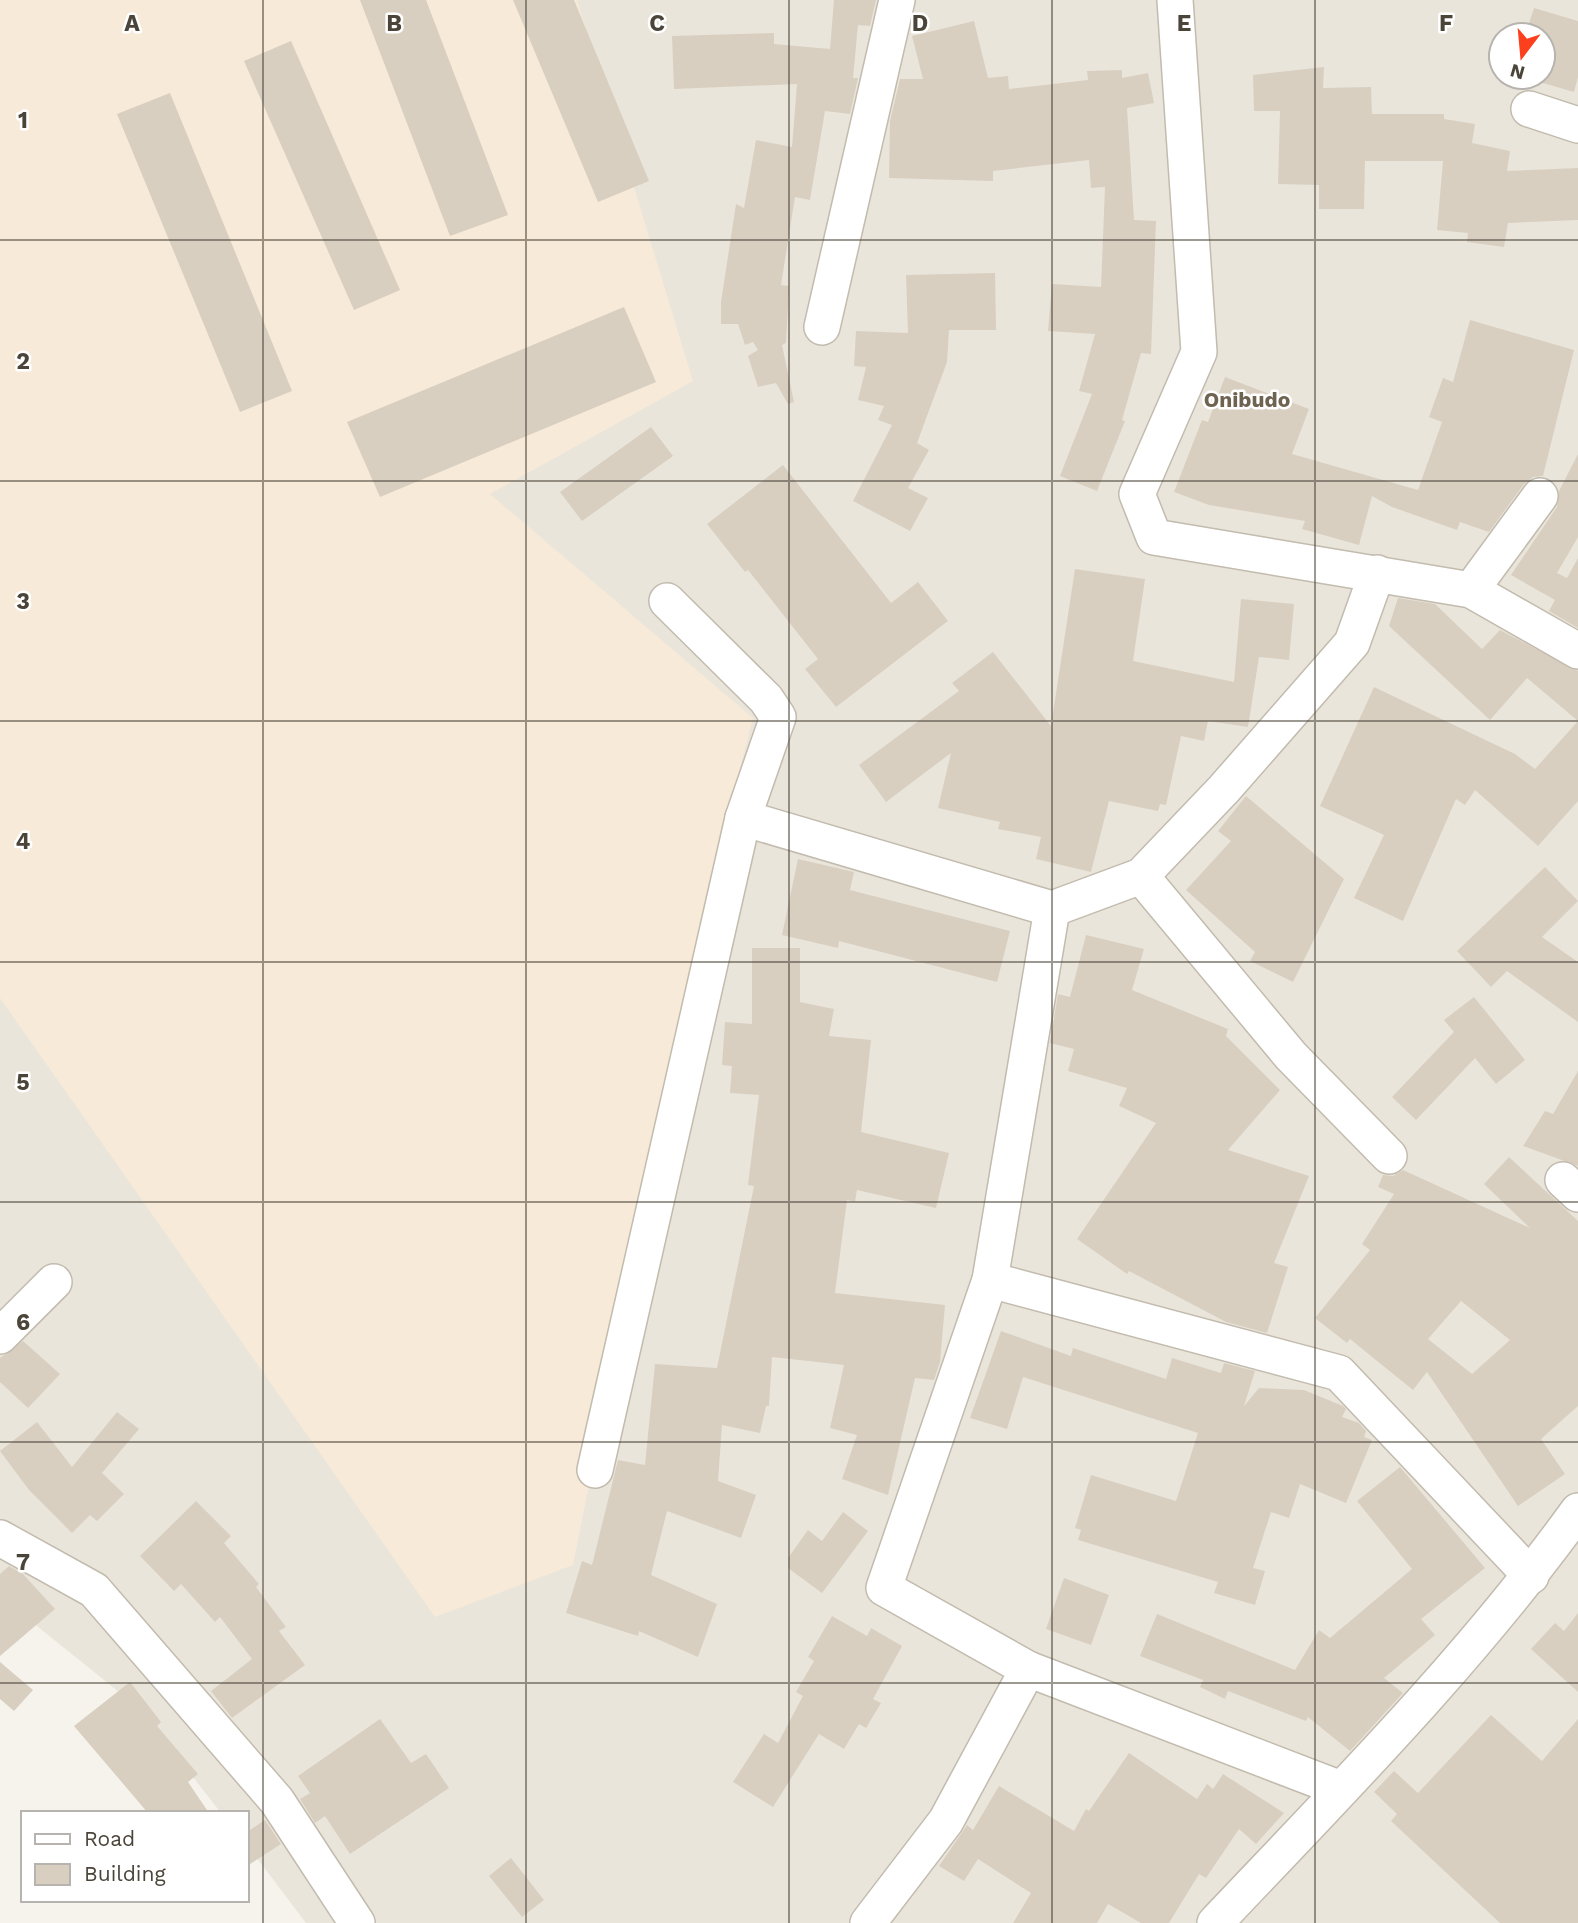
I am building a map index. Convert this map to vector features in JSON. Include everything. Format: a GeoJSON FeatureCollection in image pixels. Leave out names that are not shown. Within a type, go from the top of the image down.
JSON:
{"type":"FeatureCollection","features":[{"type":"Feature","properties":{"kind":"street"},"geometry":{"type":"LineString","coordinates":[[822,327],[897,0]]}},
{"type":"Feature","properties":{"kind":"street"},"geometry":{"type":"LineString","coordinates":[[1175,0],[1199,352],[1137,494],[1154,537],[1471,590],[1578,651]]}},
{"type":"Feature","properties":{"kind":"street"},"geometry":{"type":"LineString","coordinates":[[1529,109],[1578,125]]}},
{"type":"Feature","properties":{"kind":"street"},"geometry":{"type":"LineString","coordinates":[[1471,590],[1540,496]]}},
{"type":"Feature","properties":{"kind":"street"},"geometry":{"type":"LineString","coordinates":[[743,818],[1052,909],[1141,876],[1224,789],[1352,643],[1377,573]]}},
{"type":"Feature","properties":{"kind":"street"},"geometry":{"type":"LineString","coordinates":[[595,1470],[743,818],[778,717],[766,699],[667,601]]}},
{"type":"Feature","properties":{"kind":"street"},"geometry":{"type":"LineString","coordinates":[[1141,876],[1291,1056],[1389,1156]]}},
{"type":"Feature","properties":{"kind":"street"},"geometry":{"type":"LineString","coordinates":[[1052,909],[990,1280],[884,1588],[1028,1669],[1341,1789]]}},
{"type":"Feature","properties":{"kind":"street"},"geometry":{"type":"LineString","coordinates":[[990,1280],[1339,1373],[1531,1576]]}},
{"type":"Feature","properties":{"kind":"street"},"geometry":{"type":"LineString","coordinates":[[0,1336],[54,1282]]}},
{"type":"Feature","properties":{"kind":"street"},"geometry":{"type":"LineString","coordinates":[[1215,1923],[1341,1789],[1531,1576],[1578,1511]]}},
{"type":"Feature","properties":{"kind":"street"},"geometry":{"type":"LineString","coordinates":[[0,1538],[94,1590],[277,1801],[358,1923]]}},
{"type":"Feature","properties":{"kind":"street"},"geometry":{"type":"LineString","coordinates":[[868,1923],[946,1821],[1028,1669]]}},
{"type":"Feature","properties":{"kind":"shaded area"},"geometry":{"type":"Polygon","coordinates":[[[0,0],[1578,0],[1578,1923],[306,1923],[248,1846],[248,1811],[219,1811],[140,1709],[27,1618],[0,1614],[0,0]]]}},
{"type":"Feature","properties":{"kind":"shaded area"},"geometry":{"type":"Polygon","coordinates":[[[0,0],[577,0],[693,381],[490,494],[753,718],[708,894],[573,1565],[435,1617],[0,998],[0,0]]]}},
{"type":"Feature","properties":{"kind":"building"},"geometry":{"type":"Polygon","coordinates":[[[360,0],[426,0],[508,215],[450,236],[360,0]]]}},
{"type":"Feature","properties":{"kind":"building"},"geometry":{"type":"Polygon","coordinates":[[[513,0],[574,0],[649,181],[598,202],[513,0]]]}},
{"type":"Feature","properties":{"kind":"building"},"geometry":{"type":"Polygon","coordinates":[[[834,0],[876,0],[870,26],[858,25],[853,78],[858,78],[850,114],[825,111],[810,200],[795,197],[781,285],[789,286],[786,343],[782,345],[794,402],[788,404],[776,383],[758,387],[748,356],[758,350],[753,342],[745,345],[738,324],[721,324],[721,302],[736,204],[744,208],[756,140],[792,147],[797,84],[674,89],[672,36],[774,33],[774,44],[830,49],[834,0]]]}},
{"type":"Feature","properties":{"kind":"building"},"geometry":{"type":"Polygon","coordinates":[[[1534,8],[1578,21],[1578,77],[1574,92],[1557,87],[1557,21],[1530,21],[1534,8]]]}},
{"type":"Feature","properties":{"kind":"building"},"geometry":{"type":"Polygon","coordinates":[[[974,21],[988,78],[1008,76],[1009,89],[1088,80],[1087,71],[1122,70],[1122,78],[1148,73],[1154,103],[1127,108],[1134,220],[1156,221],[1151,354],[1141,353],[1122,420],[1125,421],[1097,491],[1060,476],[1092,394],[1079,391],[1095,334],[1048,331],[1052,284],[1101,287],[1105,187],[1091,188],[1089,160],[993,171],[993,181],[889,178],[890,121],[900,79],[923,79],[912,36],[974,21]]]}},
{"type":"Feature","properties":{"kind":"building"},"geometry":{"type":"Polygon","coordinates":[[[291,41],[400,290],[354,310],[244,61],[291,41]]]}},
{"type":"Feature","properties":{"kind":"building"},"geometry":{"type":"Polygon","coordinates":[[[1324,67],[1323,88],[1371,87],[1372,114],[1444,114],[1444,119],[1475,124],[1472,143],[1510,151],[1507,171],[1578,168],[1578,220],[1508,223],[1504,247],[1467,242],[1468,233],[1437,230],[1443,161],[1365,161],[1364,209],[1319,209],[1319,185],[1278,184],[1280,111],[1254,111],[1253,75],[1324,67]]]}},
{"type":"Feature","properties":{"kind":"building"},"geometry":{"type":"Polygon","coordinates":[[[170,93],[292,391],[240,412],[117,114],[170,93]]]}},
{"type":"Feature","properties":{"kind":"building"},"geometry":{"type":"Polygon","coordinates":[[[995,273],[996,330],[949,330],[947,362],[917,443],[929,450],[908,488],[928,498],[910,531],[853,501],[892,425],[878,420],[884,406],[858,400],[866,367],[854,366],[856,331],[908,333],[906,275],[995,273]]]}},
{"type":"Feature","properties":{"kind":"building"},"geometry":{"type":"Polygon","coordinates":[[[624,307],[656,382],[380,497],[347,422],[624,307]]]}},
{"type":"Feature","properties":{"kind":"building"},"geometry":{"type":"Polygon","coordinates":[[[1470,320],[1574,350],[1543,476],[1533,477],[1524,484],[1489,532],[1460,522],[1457,530],[1392,507],[1372,496],[1359,545],[1302,529],[1305,521],[1209,505],[1174,492],[1202,420],[1208,422],[1225,377],[1309,409],[1292,454],[1418,490],[1442,422],[1429,417],[1443,378],[1453,382],[1470,320]]]}},
{"type":"Feature","properties":{"kind":"building"},"geometry":{"type":"Polygon","coordinates":[[[651,427],[673,456],[582,521],[560,492],[651,427]]]}},
{"type":"Feature","properties":{"kind":"building"},"geometry":{"type":"Polygon","coordinates":[[[1578,454],[1578,537],[1557,573],[1567,578],[1578,558],[1578,628],[1549,611],[1555,600],[1511,575],[1557,507],[1559,491],[1578,454]]]}},
{"type":"Feature","properties":{"kind":"building"},"geometry":{"type":"Polygon","coordinates":[[[783,465],[891,603],[918,582],[948,621],[836,707],[805,669],[818,659],[748,570],[745,572],[707,524],[783,465]]]}},
{"type":"Feature","properties":{"kind":"building"},"geometry":{"type":"Polygon","coordinates":[[[1075,569],[1145,579],[1133,661],[1234,682],[1241,599],[1294,604],[1289,660],[1259,657],[1248,727],[1208,721],[1204,741],[1181,736],[1166,805],[1160,804],[1158,811],[1109,801],[1091,872],[1036,859],[1041,837],[998,829],[1000,822],[938,808],[951,753],[886,802],[859,765],[959,691],[952,683],[993,652],[1051,726],[1075,569]]]}},
{"type":"Feature","properties":{"kind":"building"},"geometry":{"type":"Polygon","coordinates":[[[1398,598],[1435,604],[1482,649],[1500,630],[1578,671],[1578,721],[1527,678],[1490,720],[1389,626],[1398,598]]]}},
{"type":"Feature","properties":{"kind":"building"},"geometry":{"type":"Polygon","coordinates":[[[1374,687],[1515,754],[1535,769],[1578,721],[1578,801],[1538,846],[1475,790],[1465,805],[1456,799],[1403,921],[1354,898],[1384,835],[1320,806],[1374,687]]]}},
{"type":"Feature","properties":{"kind":"building"},"geometry":{"type":"Polygon","coordinates":[[[1246,796],[1344,879],[1293,982],[1250,961],[1255,952],[1186,890],[1231,841],[1218,831],[1246,796]]]}},
{"type":"Feature","properties":{"kind":"building"},"geometry":{"type":"Polygon","coordinates":[[[798,859],[854,872],[850,890],[1010,931],[997,982],[839,941],[838,948],[782,935],[798,859]]]}},
{"type":"Feature","properties":{"kind":"building"},"geometry":{"type":"Polygon","coordinates":[[[1545,867],[1578,901],[1542,937],[1578,962],[1578,1022],[1507,971],[1491,987],[1457,951],[1545,867]]]}},
{"type":"Feature","properties":{"kind":"building"},"geometry":{"type":"Polygon","coordinates":[[[1086,935],[1144,949],[1132,990],[1228,1029],[1226,1036],[1280,1090],[1228,1150],[1309,1176],[1274,1263],[1288,1267],[1267,1333],[1226,1322],[1129,1271],[1127,1274],[1077,1239],[1156,1123],[1119,1106],[1127,1088],[1068,1071],[1074,1049],[1050,1043],[1058,994],[1070,997],[1086,935]]]}},
{"type":"Feature","properties":{"kind":"building"},"geometry":{"type":"Polygon","coordinates":[[[752,948],[800,948],[800,1002],[834,1009],[829,1036],[871,1040],[861,1132],[949,1153],[936,1208],[857,1190],[855,1202],[847,1200],[835,1293],[945,1305],[940,1362],[934,1380],[915,1378],[888,1495],[842,1479],[857,1435],[830,1428],[844,1365],[772,1357],[769,1406],[766,1406],[760,1433],[722,1425],[718,1481],[756,1495],[741,1538],[667,1511],[651,1575],[717,1604],[698,1657],[639,1631],[638,1636],[566,1613],[582,1561],[592,1565],[618,1460],[645,1465],[655,1364],[717,1368],[754,1186],[748,1185],[759,1095],[730,1093],[732,1066],[722,1065],[725,1022],[752,1024],[752,948]]]}},
{"type":"Feature","properties":{"kind":"building"},"geometry":{"type":"Polygon","coordinates":[[[1474,997],[1525,1060],[1496,1084],[1475,1058],[1416,1120],[1392,1097],[1454,1032],[1444,1020],[1474,997]]]}},
{"type":"Feature","properties":{"kind":"building"},"geometry":{"type":"Polygon","coordinates":[[[1578,1071],[1578,1166],[1523,1146],[1545,1111],[1553,1114],[1578,1071]]]}},
{"type":"Feature","properties":{"kind":"building"},"geometry":{"type":"Polygon","coordinates":[[[1509,1157],[1578,1221],[1578,1406],[1541,1439],[1565,1474],[1518,1506],[1427,1372],[1413,1390],[1350,1339],[1347,1343],[1315,1318],[1370,1250],[1362,1244],[1394,1194],[1378,1187],[1383,1175],[1393,1176],[1403,1170],[1530,1228],[1484,1184],[1509,1157]],[[1461,1301],[1428,1339],[1472,1374],[1510,1340],[1461,1301]]]}},
{"type":"Feature","properties":{"kind":"building"},"geometry":{"type":"Polygon","coordinates":[[[1001,1331],[1071,1356],[1073,1348],[1166,1379],[1172,1358],[1221,1373],[1224,1363],[1255,1371],[1244,1406],[1259,1388],[1304,1390],[1343,1406],[1346,1409],[1342,1417],[1359,1423],[1366,1431],[1364,1437],[1372,1440],[1346,1503],[1300,1484],[1289,1518],[1271,1512],[1253,1568],[1265,1571],[1255,1605],[1214,1593],[1218,1582],[1078,1540],[1081,1530],[1075,1528],[1091,1475],[1176,1501],[1198,1433],[1023,1377],[1007,1429],[970,1418],[1001,1331]]]}},
{"type":"Feature","properties":{"kind":"building"},"geometry":{"type":"Polygon","coordinates":[[[23,1341],[60,1374],[28,1408],[0,1382],[0,1358],[23,1341]]]}},
{"type":"Feature","properties":{"kind":"building"},"geometry":{"type":"Polygon","coordinates":[[[117,1412],[139,1429],[102,1473],[124,1494],[97,1521],[90,1515],[72,1533],[29,1490],[0,1451],[37,1422],[72,1467],[117,1412]]]}},
{"type":"Feature","properties":{"kind":"building"},"geometry":{"type":"Polygon","coordinates":[[[1400,1467],[1485,1568],[1421,1619],[1435,1635],[1384,1678],[1403,1693],[1350,1751],[1308,1717],[1306,1721],[1228,1691],[1225,1699],[1200,1687],[1203,1680],[1140,1656],[1157,1614],[1295,1670],[1319,1630],[1330,1638],[1412,1569],[1357,1501],[1400,1467]]]}},
{"type":"Feature","properties":{"kind":"building"},"geometry":{"type":"Polygon","coordinates":[[[196,1501],[231,1536],[224,1543],[259,1584],[256,1587],[286,1627],[279,1631],[305,1665],[232,1718],[211,1691],[252,1659],[220,1617],[215,1622],[181,1584],[174,1591],[140,1556],[196,1501]]]}},
{"type":"Feature","properties":{"kind":"building"},"geometry":{"type":"Polygon","coordinates":[[[843,1512],[868,1531],[822,1593],[788,1568],[788,1558],[808,1530],[822,1541],[843,1512]]]}},
{"type":"Feature","properties":{"kind":"building"},"geometry":{"type":"Polygon","coordinates":[[[9,1566],[23,1574],[55,1609],[0,1656],[0,1574],[9,1566]]]}},
{"type":"Feature","properties":{"kind":"building"},"geometry":{"type":"Polygon","coordinates":[[[1064,1578],[1109,1595],[1091,1645],[1046,1629],[1064,1578]]]}},
{"type":"Feature","properties":{"kind":"building"},"geometry":{"type":"Polygon","coordinates":[[[1578,1613],[1578,1692],[1531,1649],[1555,1623],[1564,1631],[1578,1613]]]}},
{"type":"Feature","properties":{"kind":"building"},"geometry":{"type":"Polygon","coordinates":[[[832,1616],[867,1636],[871,1628],[902,1646],[873,1699],[881,1703],[866,1728],[859,1724],[844,1749],[819,1734],[773,1807],[733,1782],[764,1734],[778,1743],[803,1696],[796,1692],[814,1661],[808,1657],[832,1616]]]}},
{"type":"Feature","properties":{"kind":"building"},"geometry":{"type":"Polygon","coordinates":[[[0,1662],[33,1690],[14,1711],[0,1699],[0,1662]]]}},
{"type":"Feature","properties":{"kind":"building"},"geometry":{"type":"Polygon","coordinates":[[[130,1682],[161,1722],[157,1726],[198,1774],[188,1782],[208,1811],[146,1811],[74,1726],[130,1682]]]}},
{"type":"Feature","properties":{"kind":"building"},"geometry":{"type":"Polygon","coordinates":[[[1491,1715],[1542,1761],[1578,1719],[1578,1923],[1500,1923],[1391,1821],[1397,1814],[1374,1792],[1394,1771],[1418,1793],[1491,1715]]]}},
{"type":"Feature","properties":{"kind":"building"},"geometry":{"type":"Polygon","coordinates":[[[380,1719],[411,1763],[426,1754],[449,1788],[350,1854],[325,1816],[315,1823],[300,1799],[310,1793],[298,1776],[380,1719]]]}},
{"type":"Feature","properties":{"kind":"building"},"geometry":{"type":"Polygon","coordinates":[[[1129,1753],[1197,1799],[1207,1784],[1213,1789],[1223,1774],[1284,1813],[1256,1844],[1239,1829],[1206,1878],[1199,1874],[1169,1923],[1141,1923],[1108,1904],[1097,1923],[1013,1923],[1031,1893],[978,1859],[964,1881],[939,1866],[967,1825],[973,1830],[999,1786],[1074,1831],[1086,1809],[1089,1811],[1129,1753]]]}},
{"type":"Feature","properties":{"kind":"building"},"geometry":{"type":"Polygon","coordinates":[[[265,1820],[281,1844],[248,1865],[248,1831],[265,1820]]]}},
{"type":"Feature","properties":{"kind":"building"},"geometry":{"type":"Polygon","coordinates":[[[511,1858],[544,1900],[522,1917],[489,1876],[511,1858]]]}},
{"type":"Feature","properties":{"kind":"district","name":"Onibudo"},"geometry":{"type":"Point","coordinates":[1247,399]}}]}
